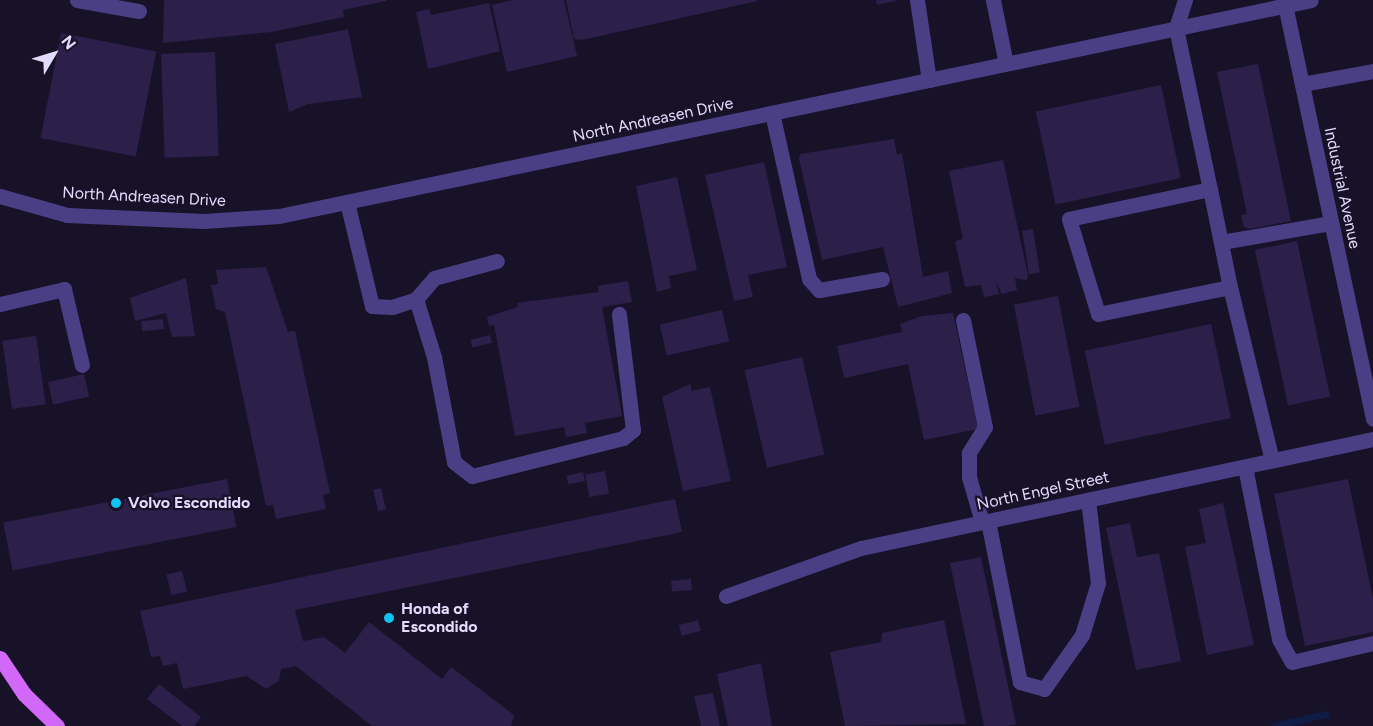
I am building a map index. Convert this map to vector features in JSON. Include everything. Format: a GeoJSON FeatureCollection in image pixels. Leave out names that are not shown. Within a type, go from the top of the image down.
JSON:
{"type":"FeatureCollection","features":[{"type":"Feature","properties":{"kind":"main road"},"geometry":{"type":"LineString","coordinates":[[0,658],[24,694],[57,726]]}},
{"type":"Feature","properties":{"kind":"street"},"geometry":{"type":"LineString","coordinates":[[77,0],[139,11]]}},
{"type":"Feature","properties":{"kind":"street"},"geometry":{"type":"LineString","coordinates":[[916,0],[929,80]]}},
{"type":"Feature","properties":{"kind":"street"},"geometry":{"type":"LineString","coordinates":[[993,0],[1006,64]]}},
{"type":"Feature","properties":{"kind":"street"},"geometry":{"type":"LineString","coordinates":[[1185,0],[1176,28],[1230,287],[1272,460]]}},
{"type":"Feature","properties":{"kind":"street","name":"North Andreasen Drive"},"geometry":{"type":"LineString","coordinates":[[0,196],[67,214],[204,221],[279,216],[1176,28],[1284,3],[1311,0]]}},
{"type":"Feature","properties":{"kind":"street","name":"Industrial Avenue"},"geometry":{"type":"LineString","coordinates":[[1284,3],[1371,399],[1373,419]]}},
{"type":"Feature","properties":{"kind":"street"},"geometry":{"type":"LineString","coordinates":[[1302,84],[1373,71]]}},
{"type":"Feature","properties":{"kind":"street"},"geometry":{"type":"LineString","coordinates":[[772,113],[809,279],[819,291],[882,279]]}},
{"type":"Feature","properties":{"kind":"street"},"geometry":{"type":"LineString","coordinates":[[1210,189],[1070,219],[1098,314],[1230,287]]}},
{"type":"Feature","properties":{"kind":"street"},"geometry":{"type":"LineString","coordinates":[[347,202],[372,306],[392,307],[416,299],[434,278],[497,261]]}},
{"type":"Feature","properties":{"kind":"street"},"geometry":{"type":"LineString","coordinates":[[1221,242],[1331,223]]}},
{"type":"Feature","properties":{"kind":"street"},"geometry":{"type":"LineString","coordinates":[[0,304],[64,289],[82,365]]}},
{"type":"Feature","properties":{"kind":"street"},"geometry":{"type":"LineString","coordinates":[[416,299],[434,357],[454,462],[472,476],[623,438],[633,430],[619,314]]}},
{"type":"Feature","properties":{"kind":"street"},"geometry":{"type":"LineString","coordinates":[[963,320],[985,427],[969,453],[969,477],[985,522],[1020,682],[1044,689],[1082,635],[1098,583],[1088,500]]}},
{"type":"Feature","properties":{"kind":"street","name":"North Engel Street"},"geometry":{"type":"LineString","coordinates":[[726,596],[804,564],[985,522],[1373,439]]}},
{"type":"Feature","properties":{"kind":"street"},"geometry":{"type":"LineString","coordinates":[[1245,466],[1279,639],[1292,662],[1373,643]]}},
{"type":"Feature","properties":{"kind":"building"},"geometry":{"type":"Polygon","coordinates":[[[164,0],[386,1],[343,10],[344,17],[271,32],[163,43],[164,0]]]}},
{"type":"Feature","properties":{"kind":"building"},"geometry":{"type":"Polygon","coordinates":[[[513,0],[564,0],[577,56],[507,72],[492,5],[513,0]]]}},
{"type":"Feature","properties":{"kind":"building"},"geometry":{"type":"Polygon","coordinates":[[[566,0],[757,1],[582,40],[574,39],[566,0]]]}},
{"type":"Feature","properties":{"kind":"building"},"geometry":{"type":"Polygon","coordinates":[[[876,0],[895,0],[895,1],[877,5],[876,0]]]}},
{"type":"Feature","properties":{"kind":"building"},"geometry":{"type":"Polygon","coordinates":[[[489,3],[500,51],[428,69],[416,12],[429,9],[431,15],[489,3]]]}},
{"type":"Feature","properties":{"kind":"building"},"geometry":{"type":"Polygon","coordinates":[[[348,29],[362,97],[308,104],[289,112],[275,44],[348,29]]]}},
{"type":"Feature","properties":{"kind":"building"},"geometry":{"type":"Polygon","coordinates":[[[61,33],[156,52],[136,157],[41,138],[61,33]]]}},
{"type":"Feature","properties":{"kind":"building"},"geometry":{"type":"Polygon","coordinates":[[[215,52],[219,156],[165,158],[161,54],[215,52]]]}},
{"type":"Feature","properties":{"kind":"building"},"geometry":{"type":"Polygon","coordinates":[[[1258,64],[1291,221],[1250,229],[1244,227],[1241,215],[1247,214],[1217,72],[1258,64]]]}},
{"type":"Feature","properties":{"kind":"building"},"geometry":{"type":"Polygon","coordinates":[[[1161,85],[1181,178],[1056,205],[1036,112],[1161,85]]]}},
{"type":"Feature","properties":{"kind":"building"},"geometry":{"type":"Polygon","coordinates":[[[894,139],[897,155],[902,153],[923,277],[948,271],[952,293],[898,307],[883,247],[822,260],[799,159],[800,154],[894,139]]]}},
{"type":"Feature","properties":{"kind":"building"},"geometry":{"type":"Polygon","coordinates":[[[1003,160],[1028,275],[1027,280],[1015,278],[1017,290],[1002,294],[996,282],[999,294],[984,297],[981,285],[965,287],[955,241],[963,239],[949,171],[1003,160]]]}},
{"type":"Feature","properties":{"kind":"building"},"geometry":{"type":"Polygon","coordinates":[[[764,162],[787,267],[748,275],[753,297],[734,301],[705,175],[764,162]]]}},
{"type":"Feature","properties":{"kind":"building"},"geometry":{"type":"Polygon","coordinates":[[[677,177],[697,270],[669,276],[671,288],[657,292],[636,186],[677,177]]]}},
{"type":"Feature","properties":{"kind":"building"},"geometry":{"type":"Polygon","coordinates":[[[1033,229],[1040,272],[1029,274],[1022,231],[1033,229]]]}},
{"type":"Feature","properties":{"kind":"building"},"geometry":{"type":"Polygon","coordinates":[[[1297,241],[1330,397],[1288,405],[1255,250],[1297,241]]]}},
{"type":"Feature","properties":{"kind":"building"},"geometry":{"type":"Polygon","coordinates":[[[266,267],[288,332],[295,331],[330,493],[323,495],[326,509],[276,519],[273,505],[266,506],[225,312],[216,309],[211,285],[218,284],[216,270],[266,267]]]}},
{"type":"Feature","properties":{"kind":"building"},"geometry":{"type":"Polygon","coordinates":[[[186,278],[195,336],[172,337],[166,313],[135,321],[130,298],[186,278]]]}},
{"type":"Feature","properties":{"kind":"building"},"geometry":{"type":"Polygon","coordinates":[[[628,281],[632,302],[602,307],[622,416],[585,423],[587,433],[566,437],[564,427],[515,436],[494,325],[489,326],[487,317],[518,307],[517,303],[599,292],[598,286],[628,281]]]}},
{"type":"Feature","properties":{"kind":"building"},"geometry":{"type":"Polygon","coordinates":[[[1058,296],[1080,407],[1035,416],[1014,305],[1058,296]]]}},
{"type":"Feature","properties":{"kind":"building"},"geometry":{"type":"Polygon","coordinates":[[[722,310],[729,341],[667,356],[660,324],[722,310]]]}},
{"type":"Feature","properties":{"kind":"building"},"geometry":{"type":"Polygon","coordinates":[[[953,313],[978,429],[924,440],[908,364],[844,378],[837,346],[902,332],[900,324],[922,316],[953,313]]]}},
{"type":"Feature","properties":{"kind":"building"},"geometry":{"type":"Polygon","coordinates":[[[163,319],[164,329],[142,331],[141,321],[163,319]]]}},
{"type":"Feature","properties":{"kind":"building"},"geometry":{"type":"Polygon","coordinates":[[[1211,324],[1231,418],[1105,445],[1085,351],[1211,324]]]}},
{"type":"Feature","properties":{"kind":"building"},"geometry":{"type":"Polygon","coordinates":[[[490,335],[492,343],[473,348],[471,340],[490,335]]]}},
{"type":"Feature","properties":{"kind":"building"},"geometry":{"type":"Polygon","coordinates":[[[36,336],[46,404],[12,409],[2,341],[36,336]]]}},
{"type":"Feature","properties":{"kind":"building"},"geometry":{"type":"Polygon","coordinates":[[[802,357],[824,454],[767,468],[745,370],[802,357]]]}},
{"type":"Feature","properties":{"kind":"building"},"geometry":{"type":"Polygon","coordinates":[[[84,374],[89,396],[53,405],[48,382],[84,374]]]}},
{"type":"Feature","properties":{"kind":"building"},"geometry":{"type":"Polygon","coordinates":[[[690,384],[692,391],[710,387],[731,481],[683,491],[662,397],[690,384]]]}},
{"type":"Feature","properties":{"kind":"building"},"geometry":{"type":"Polygon","coordinates":[[[605,471],[609,494],[589,497],[585,474],[605,471]]]}},
{"type":"Feature","properties":{"kind":"building"},"geometry":{"type":"Polygon","coordinates":[[[583,472],[585,481],[568,485],[566,476],[583,472]]]}},
{"type":"Feature","properties":{"kind":"building"},"geometry":{"type":"Polygon","coordinates":[[[227,479],[236,527],[13,571],[3,523],[227,479]]]}},
{"type":"Feature","properties":{"kind":"building"},"geometry":{"type":"Polygon","coordinates":[[[1348,479],[1373,599],[1373,632],[1305,646],[1274,494],[1348,479]]]}},
{"type":"Feature","properties":{"kind":"building"},"geometry":{"type":"Polygon","coordinates":[[[381,488],[386,509],[378,511],[373,490],[381,488]]]}},
{"type":"Feature","properties":{"kind":"building"},"geometry":{"type":"Polygon","coordinates":[[[675,499],[682,532],[295,610],[303,641],[324,637],[345,653],[369,622],[442,679],[451,667],[514,715],[511,726],[372,726],[296,666],[281,669],[279,681],[266,689],[247,676],[183,689],[177,663],[163,666],[160,656],[151,657],[140,611],[675,499]]]}},
{"type":"Feature","properties":{"kind":"building"},"geometry":{"type":"Polygon","coordinates":[[[1223,503],[1254,645],[1207,655],[1185,547],[1206,543],[1199,509],[1223,503]]]}},
{"type":"Feature","properties":{"kind":"building"},"geometry":{"type":"Polygon","coordinates":[[[1130,523],[1137,557],[1159,553],[1181,661],[1136,670],[1106,528],[1130,523]]]}},
{"type":"Feature","properties":{"kind":"building"},"geometry":{"type":"Polygon","coordinates":[[[981,557],[1016,724],[1007,726],[984,726],[950,563],[981,557]]]}},
{"type":"Feature","properties":{"kind":"building"},"geometry":{"type":"Polygon","coordinates":[[[182,571],[187,591],[172,595],[166,575],[182,571]]]}},
{"type":"Feature","properties":{"kind":"building"},"geometry":{"type":"Polygon","coordinates":[[[691,579],[692,590],[672,592],[671,581],[691,579]]]}},
{"type":"Feature","properties":{"kind":"building"},"geometry":{"type":"Polygon","coordinates":[[[698,620],[701,631],[682,636],[679,625],[698,620]]]}},
{"type":"Feature","properties":{"kind":"building"},"geometry":{"type":"Polygon","coordinates":[[[944,620],[966,724],[845,726],[830,652],[881,642],[882,633],[944,620]]]}},
{"type":"Feature","properties":{"kind":"building"},"geometry":{"type":"Polygon","coordinates":[[[761,663],[772,726],[728,726],[717,674],[761,663]]]}},
{"type":"Feature","properties":{"kind":"building"},"geometry":{"type":"Polygon","coordinates":[[[159,684],[201,717],[194,726],[182,726],[147,699],[159,684]]]}},
{"type":"Feature","properties":{"kind":"building"},"geometry":{"type":"Polygon","coordinates":[[[713,693],[720,726],[701,726],[694,696],[713,693]]]}},
{"type":"Feature","properties":{"kind":"waterway"},"geometry":{"type":"LineString","coordinates":[[1274,726],[1326,714]]}},
{"type":"Feature","properties":{"kind":"place","name":"Volvo Escondido"},"geometry":{"type":"Point","coordinates":[116,503]}},
{"type":"Feature","properties":{"kind":"place","name":"Honda of Escondido"},"geometry":{"type":"Point","coordinates":[389,618]}}]}
